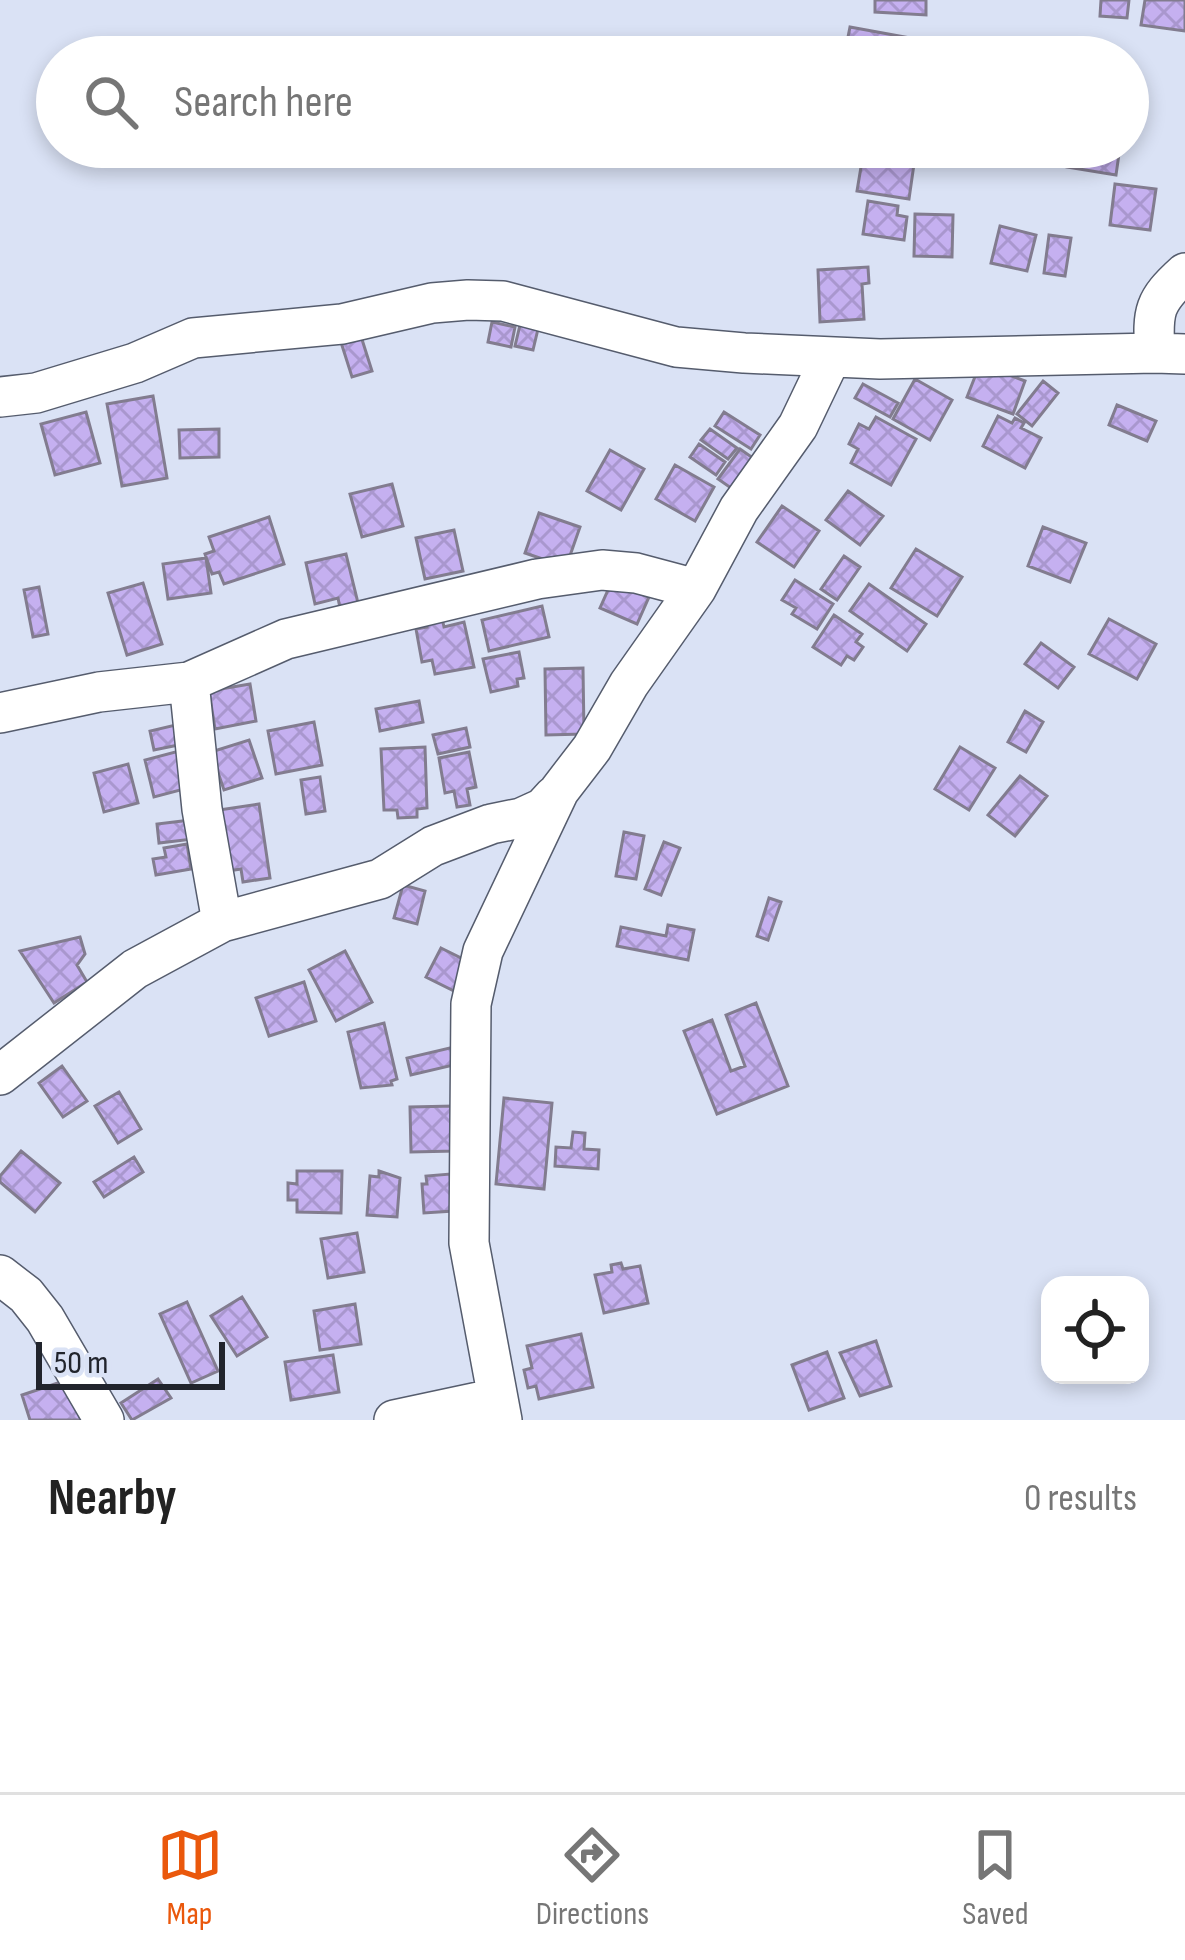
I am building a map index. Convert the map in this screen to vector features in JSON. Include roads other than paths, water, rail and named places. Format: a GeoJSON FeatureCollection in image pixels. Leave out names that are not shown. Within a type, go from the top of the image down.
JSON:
{"type":"FeatureCollection","features":[{"type":"Feature","properties":{"kind":"street"},"geometry":{"type":"LineString","coordinates":[[0,397],[36,393],[135,363],[193,338],[342,324],[469,300],[503,302],[676,347],[831,357],[1170,354],[1153,320],[1160,296],[1185,273]]}},
{"type":"Feature","properties":{"kind":"street"},"geometry":{"type":"LineString","coordinates":[[0,1075],[135,969],[222,922],[380,879],[433,846],[543,808],[592,748],[629,684],[696,589],[740,509],[798,426],[831,357]]}},
{"type":"Feature","properties":{"kind":"street"},"geometry":{"type":"LineString","coordinates":[[0,713],[99,692],[189,682],[286,639],[537,579],[602,570],[636,573],[696,589]]}},
{"type":"Feature","properties":{"kind":"street"},"geometry":{"type":"LineString","coordinates":[[189,682],[202,809],[222,922]]}},
{"type":"Feature","properties":{"kind":"street"},"geometry":{"type":"LineString","coordinates":[[394,1420],[499,1409],[469,1243],[471,1004],[483,951],[559,791]]}},
{"type":"Feature","properties":{"kind":"street"},"geometry":{"type":"LineString","coordinates":[[0,1275],[26,1295],[45,1319],[104,1420]]}}]}
